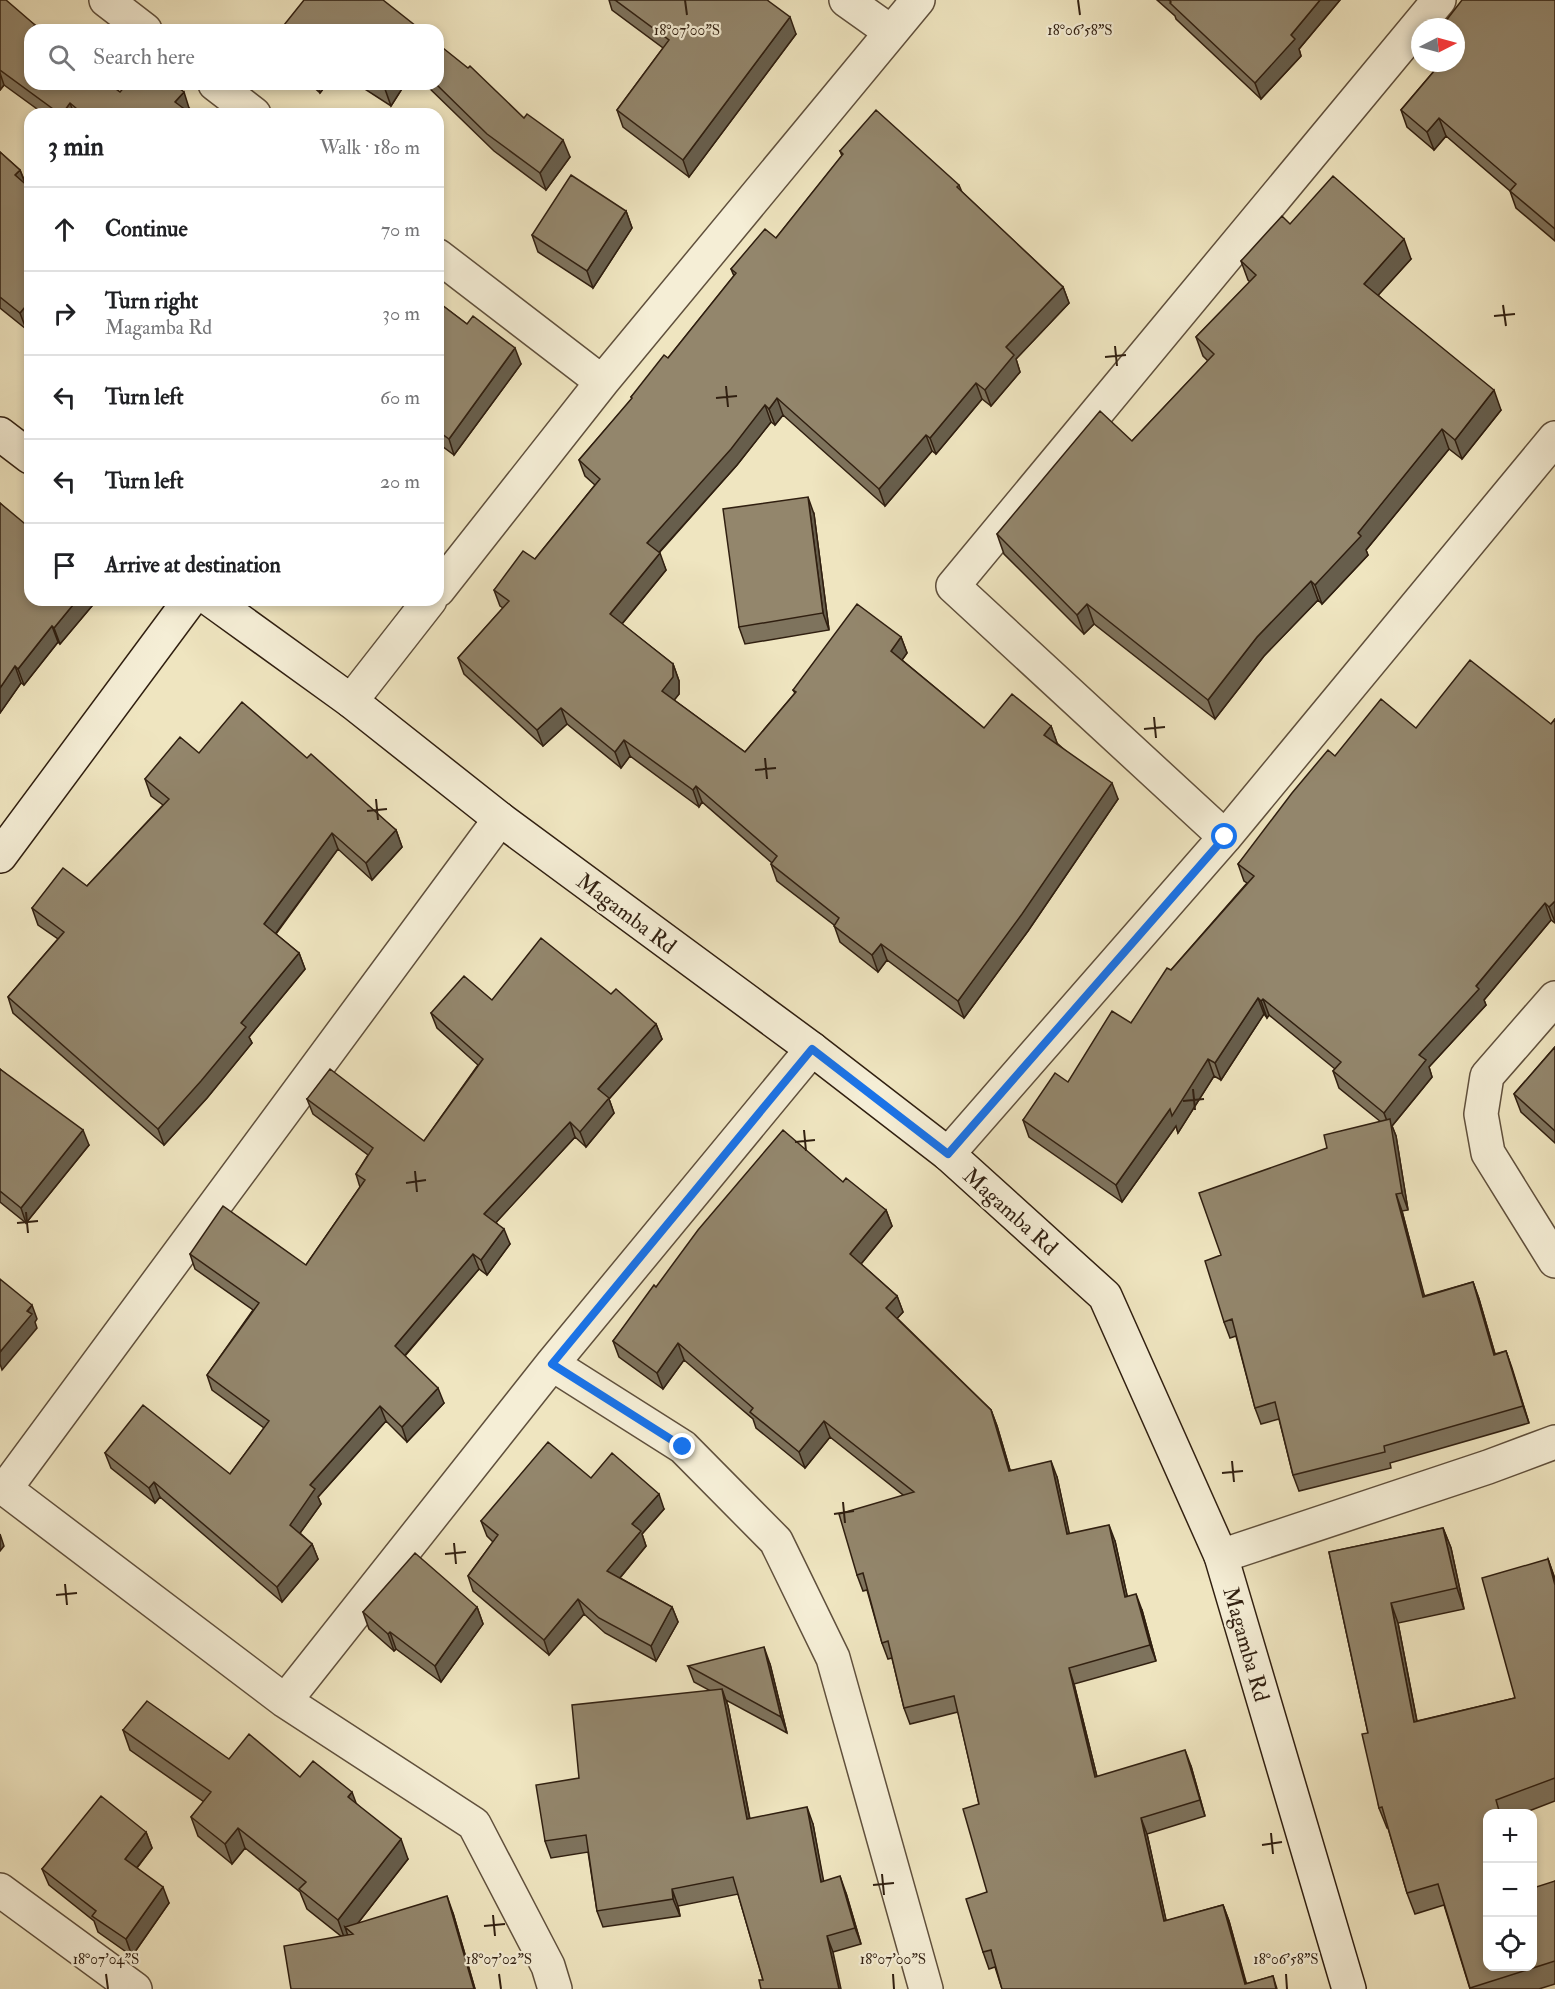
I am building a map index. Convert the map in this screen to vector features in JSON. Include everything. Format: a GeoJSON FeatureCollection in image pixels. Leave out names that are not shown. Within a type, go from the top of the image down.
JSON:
{"type":"FeatureCollection","features":[{"type":"Feature","properties":{"kind":"street"},"geometry":{"type":"LineString","coordinates":[[106,0],[137,24]]}},
{"type":"Feature","properties":{"kind":"street"},"geometry":{"type":"LineString","coordinates":[[846,0],[891,32]]}},
{"type":"Feature","properties":{"kind":"street"},"geometry":{"type":"LineString","coordinates":[[444,582],[602,382],[918,0]]}},
{"type":"Feature","properties":{"kind":"street"},"geometry":{"type":"LineString","coordinates":[[1225,837],[953,586],[1439,0]]}},
{"type":"Feature","properties":{"kind":"street"},"geometry":{"type":"LineString","coordinates":[[223,90],[246,108]]}},
{"type":"Feature","properties":{"kind":"street"},"geometry":{"type":"LineString","coordinates":[[444,261],[602,382]]}},
{"type":"Feature","properties":{"kind":"street"},"geometry":{"type":"LineString","coordinates":[[0,434],[24,452]]}},
{"type":"Feature","properties":{"kind":"street"},"geometry":{"type":"LineString","coordinates":[[948,1154],[1225,837],[1555,438]]}},
{"type":"Feature","properties":{"kind":"street"},"geometry":{"type":"LineString","coordinates":[[0,856],[186,606]]}},
{"type":"Feature","properties":{"kind":"street","name":"Magamba Rd"},"geometry":{"type":"LineString","coordinates":[[219,606],[351,701],[501,819],[812,1049],[948,1154],[1105,1296],[1221,1556],[1349,1989]]}},
{"type":"Feature","properties":{"kind":"street"},"geometry":{"type":"LineString","coordinates":[[351,701],[425,606]]}},
{"type":"Feature","properties":{"kind":"street"},"geometry":{"type":"LineString","coordinates":[[501,819],[3,1487],[285,1701],[474,1824],[548,1966],[555,1989]]}},
{"type":"Feature","properties":{"kind":"street"},"geometry":{"type":"LineString","coordinates":[[1555,998],[1486,1076],[1481,1114],[1488,1153],[1555,1261]]}},
{"type":"Feature","properties":{"kind":"street"},"geometry":{"type":"LineString","coordinates":[[285,1701],[552,1364],[812,1049]]}},
{"type":"Feature","properties":{"kind":"street"},"geometry":{"type":"LineString","coordinates":[[552,1364],[683,1447],[776,1541],[833,1658],[926,1989]]}},
{"type":"Feature","properties":{"kind":"street"},"geometry":{"type":"LineString","coordinates":[[1221,1556],[1488,1467],[1555,1442]]}},
{"type":"Feature","properties":{"kind":"street"},"geometry":{"type":"LineString","coordinates":[[0,1890],[135,1989]]}},
{"type":"Feature","properties":{"kind":"building"},"geometry":{"type":"Polygon","coordinates":[[[0,0],[6,0],[34,24],[24,24],[24,88],[0,70],[0,0]]]}},
{"type":"Feature","properties":{"kind":"building"},"geometry":{"type":"Polygon","coordinates":[[[304,0],[383,0],[413,24],[285,24],[304,0]]]}},
{"type":"Feature","properties":{"kind":"building"},"geometry":{"type":"Polygon","coordinates":[[[615,0],[767,0],[790,17],[683,160],[617,110],[669,40],[615,0]]]}},
{"type":"Feature","properties":{"kind":"building"},"geometry":{"type":"Polygon","coordinates":[[[1169,0],[1320,0],[1291,35],[1295,39],[1255,83],[1169,0]]]}},
{"type":"Feature","properties":{"kind":"building"},"geometry":{"type":"Polygon","coordinates":[[[1462,0],[1555,0],[1555,229],[1510,191],[1516,184],[1439,118],[1427,132],[1401,110],[1433,72],[1465,72],[1465,18],[1448,18],[1462,0]]]}},
{"type":"Feature","properties":{"kind":"building"},"geometry":{"type":"Polygon","coordinates":[[[444,49],[468,68],[470,66],[524,118],[527,114],[563,140],[540,173],[487,134],[442,90],[444,90],[444,49]]]}},
{"type":"Feature","properties":{"kind":"building"},"geometry":{"type":"Polygon","coordinates":[[[27,90],[117,90],[120,92],[122,90],[182,90],[184,92],[175,102],[183,108],[76,108],[70,103],[66,108],[52,108],[27,90]]]}},
{"type":"Feature","properties":{"kind":"building"},"geometry":{"type":"Polygon","coordinates":[[[876,110],[959,185],[957,187],[1063,287],[1006,347],[1014,355],[985,390],[976,383],[930,438],[926,435],[879,489],[777,398],[769,409],[765,405],[731,449],[647,543],[660,553],[610,614],[673,664],[673,677],[662,691],[745,752],[796,692],[793,690],[857,604],[901,637],[891,651],[984,728],[1012,694],[1051,726],[1044,735],[1112,783],[1022,914],[958,1001],[881,944],[872,955],[834,926],[839,918],[771,864],[777,856],[696,786],[693,790],[624,740],[615,752],[561,708],[537,730],[458,658],[509,601],[494,590],[523,551],[535,559],[600,479],[579,460],[632,398],[664,355],[668,358],[736,273],[731,269],[765,229],[776,238],[843,154],[840,151],[876,110]]]}},
{"type":"Feature","properties":{"kind":"building"},"geometry":{"type":"Polygon","coordinates":[[[0,152],[20,170],[15,175],[24,183],[24,308],[20,313],[0,297],[0,152]]]}},
{"type":"Feature","properties":{"kind":"building"},"geometry":{"type":"Polygon","coordinates":[[[571,175],[626,211],[587,271],[532,235],[571,175]]]}},
{"type":"Feature","properties":{"kind":"building"},"geometry":{"type":"Polygon","coordinates":[[[1333,176],[1404,239],[1364,284],[1494,390],[1455,440],[1442,429],[1358,533],[1361,536],[1315,585],[1311,581],[1257,637],[1208,700],[1087,604],[1077,615],[997,534],[1100,411],[1132,441],[1214,354],[1196,337],[1256,275],[1241,261],[1282,216],[1290,224],[1333,176]]]}},
{"type":"Feature","properties":{"kind":"building"},"geometry":{"type":"Polygon","coordinates":[[[444,307],[467,324],[473,316],[515,348],[449,439],[444,435],[444,307]]]}},
{"type":"Feature","properties":{"kind":"building"},"geometry":{"type":"Polygon","coordinates":[[[808,497],[823,613],[739,627],[723,509],[808,497]]]}},
{"type":"Feature","properties":{"kind":"building"},"geometry":{"type":"Polygon","coordinates":[[[0,503],[24,523],[24,606],[72,606],[54,628],[52,626],[18,669],[15,666],[0,688],[0,503]]]}},
{"type":"Feature","properties":{"kind":"building"},"geometry":{"type":"Polygon","coordinates":[[[1470,660],[1551,724],[1555,719],[1555,901],[1549,907],[1545,903],[1476,986],[1479,989],[1419,1055],[1426,1060],[1384,1113],[1333,1071],[1341,1062],[1263,999],[1261,1001],[1258,998],[1215,1063],[1208,1059],[1172,1116],[1170,1109],[1116,1185],[1023,1120],[1055,1073],[1068,1082],[1112,1011],[1131,1023],[1167,968],[1171,970],[1254,876],[1238,864],[1328,750],[1335,756],[1381,699],[1416,728],[1470,660]]]}},
{"type":"Feature","properties":{"kind":"building"},"geometry":{"type":"Polygon","coordinates":[[[242,702],[307,758],[311,754],[396,830],[366,863],[332,833],[264,924],[299,953],[241,1023],[246,1027],[158,1129],[8,997],[64,932],[32,908],[63,868],[87,886],[169,799],[145,779],[180,737],[199,753],[242,702]]]}},
{"type":"Feature","properties":{"kind":"building"},"geometry":{"type":"Polygon","coordinates":[[[541,938],[611,994],[616,989],[656,1024],[598,1089],[609,1098],[580,1132],[570,1122],[484,1214],[504,1229],[481,1260],[473,1254],[395,1346],[438,1388],[402,1427],[380,1406],[310,1485],[315,1489],[290,1525],[312,1544],[277,1587],[154,1482],[149,1488],[105,1453],[143,1405],[230,1474],[269,1421],[207,1375],[259,1303],[190,1254],[223,1206],[306,1265],[365,1180],[356,1174],[373,1148],[307,1099],[330,1069],[424,1141],[483,1059],[431,1013],[464,976],[492,1000],[541,938]]]}},
{"type":"Feature","properties":{"kind":"building"},"geometry":{"type":"Polygon","coordinates":[[[1555,1047],[1555,1131],[1514,1094],[1555,1047]]]}},
{"type":"Feature","properties":{"kind":"building"},"geometry":{"type":"Polygon","coordinates":[[[0,1069],[83,1130],[21,1208],[0,1191],[0,1069]]]}},
{"type":"Feature","properties":{"kind":"building"},"geometry":{"type":"Polygon","coordinates":[[[1390,1119],[1402,1193],[1396,1194],[1423,1297],[1473,1282],[1494,1355],[1506,1351],[1523,1406],[1384,1446],[1385,1452],[1293,1475],[1275,1402],[1255,1408],[1232,1319],[1224,1322],[1205,1261],[1221,1255],[1199,1193],[1327,1148],[1324,1135],[1390,1119]]]}},
{"type":"Feature","properties":{"kind":"building"},"geometry":{"type":"Polygon","coordinates":[[[783,1130],[843,1182],[846,1178],[886,1210],[850,1254],[897,1296],[886,1308],[991,1410],[1009,1471],[1051,1461],[1067,1534],[1109,1525],[1125,1597],[1136,1594],[1150,1645],[1069,1668],[1095,1777],[1185,1750],[1200,1800],[1141,1818],[1164,1921],[1223,1905],[1245,1984],[1273,1976],[1276,1989],[1002,1989],[991,1950],[983,1952],[966,1899],[987,1892],[963,1809],[979,1804],[954,1696],[904,1708],[888,1641],[882,1643],[863,1573],[857,1575],[839,1514],[914,1492],[824,1421],[799,1452],[750,1412],[753,1408],[678,1343],[657,1373],[613,1341],[698,1230],[783,1130]]]}},
{"type":"Feature","properties":{"kind":"building"},"geometry":{"type":"Polygon","coordinates":[[[0,1279],[32,1305],[27,1311],[32,1314],[0,1352],[0,1279]]]}},
{"type":"Feature","properties":{"kind":"building"},"geometry":{"type":"Polygon","coordinates":[[[548,1442],[591,1478],[612,1453],[659,1494],[632,1524],[641,1531],[607,1571],[672,1607],[651,1646],[599,1618],[578,1599],[544,1640],[468,1576],[498,1535],[481,1521],[548,1442]]]}},
{"type":"Feature","properties":{"kind":"building"},"geometry":{"type":"Polygon","coordinates":[[[1443,1528],[1457,1588],[1391,1603],[1414,1722],[1515,1698],[1482,1578],[1548,1559],[1555,1585],[1555,1778],[1496,1800],[1499,1809],[1483,1809],[1483,1971],[1524,1971],[1470,1988],[1438,1884],[1407,1893],[1382,1807],[1379,1808],[1362,1734],[1368,1733],[1329,1552],[1443,1528]]]}},
{"type":"Feature","properties":{"kind":"building"},"geometry":{"type":"Polygon","coordinates":[[[415,1553],[477,1607],[435,1666],[390,1632],[388,1634],[363,1612],[415,1553]]]}},
{"type":"Feature","properties":{"kind":"building"},"geometry":{"type":"Polygon","coordinates":[[[764,1647],[781,1717],[688,1666],[764,1647]]]}},
{"type":"Feature","properties":{"kind":"building"},"geometry":{"type":"Polygon","coordinates":[[[722,1689],[747,1819],[807,1807],[821,1882],[840,1876],[855,1928],[827,1936],[839,1989],[761,1989],[759,1980],[763,1980],[733,1877],[672,1889],[673,1899],[597,1911],[586,1835],[545,1841],[536,1785],[579,1778],[572,1705],[722,1689]]]}},
{"type":"Feature","properties":{"kind":"building"},"geometry":{"type":"Polygon","coordinates":[[[147,1701],[229,1759],[249,1734],[300,1777],[313,1761],[352,1792],[348,1797],[401,1839],[338,1920],[299,1889],[306,1882],[238,1828],[225,1844],[191,1817],[211,1792],[123,1730],[147,1701]]]}},
{"type":"Feature","properties":{"kind":"building"},"geometry":{"type":"Polygon","coordinates":[[[101,1796],[146,1832],[125,1859],[163,1887],[126,1939],[92,1916],[96,1911],[42,1869],[101,1796]]]}},
{"type":"Feature","properties":{"kind":"building"},"geometry":{"type":"Polygon","coordinates":[[[1555,1881],[1555,1961],[1537,1967],[1537,1887],[1555,1881]]]}},
{"type":"Feature","properties":{"kind":"building"},"geometry":{"type":"Polygon","coordinates":[[[447,1896],[474,1989],[291,1989],[284,1946],[353,1934],[345,1927],[447,1896]]]}},
{"type":"Feature","properties":{"kind":"route"},"geometry":{"type":"LineString","coordinates":[[683,1447],[552,1364],[812,1049],[948,1154],[1225,837]]}}]}
